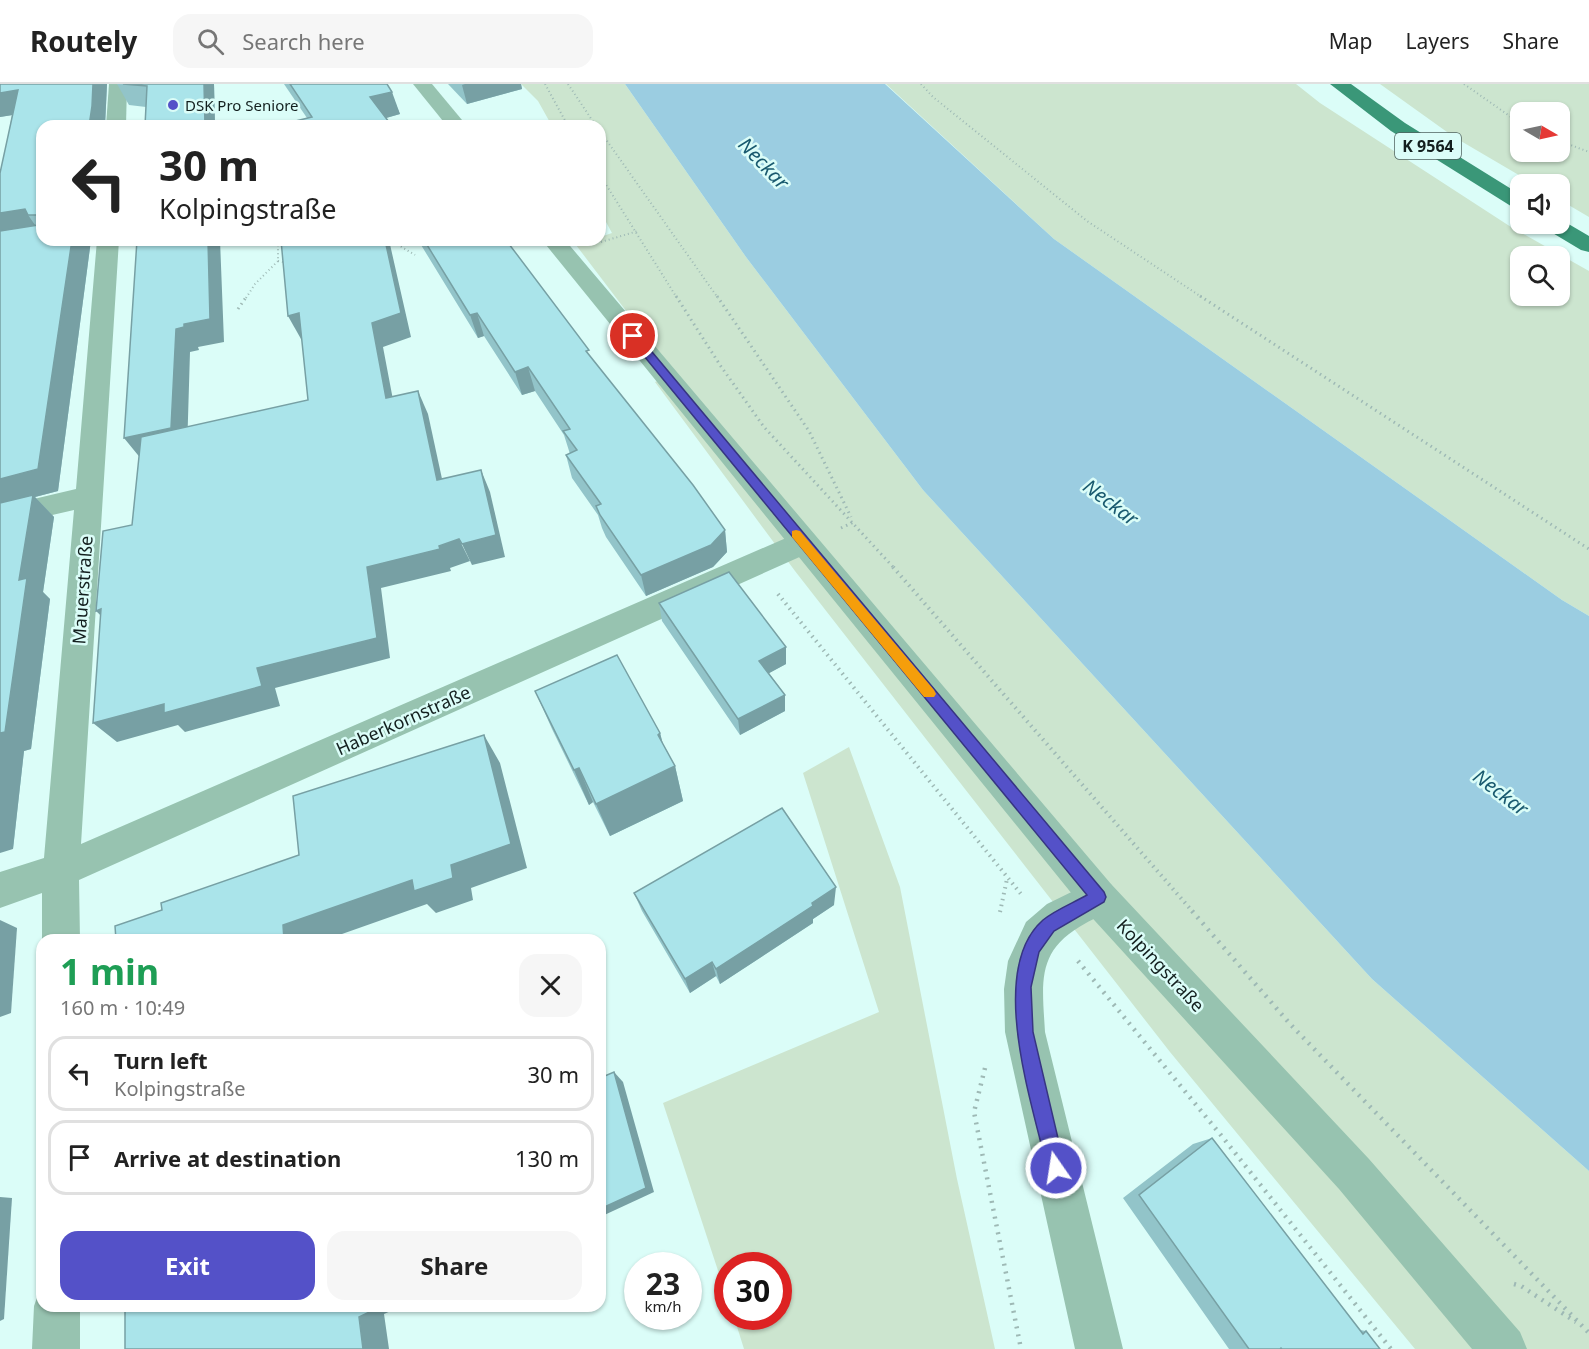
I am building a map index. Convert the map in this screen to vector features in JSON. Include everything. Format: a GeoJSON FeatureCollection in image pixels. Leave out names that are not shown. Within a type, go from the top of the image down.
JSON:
{"type":"FeatureCollection","features":[{"type":"Feature","properties":{"kind":"main road","name":"K 9564"},"geometry":{"type":"LineString","coordinates":[[1339,84],[1398,127],[1510,197]]}},
{"type":"Feature","properties":{"kind":"main road"},"geometry":{"type":"LineString","coordinates":[[1570,234],[1589,245]]}},
{"type":"Feature","properties":{"kind":"street"},"geometry":{"type":"LineString","coordinates":[[116,120],[118,84]]}},
{"type":"Feature","properties":{"kind":"street"},"geometry":{"type":"LineString","coordinates":[[422,84],[452,120]]}},
{"type":"Feature","properties":{"kind":"street","name":"Mauerstraße"},"geometry":{"type":"LineString","coordinates":[[61,934],[62,870],[108,246]]}},
{"type":"Feature","properties":{"kind":"street","name":"Kolpingstraße"},"geometry":{"type":"LineString","coordinates":[[558,246],[1098,897],[1354,1174],[1503,1349]]}},
{"type":"Feature","properties":{"kind":"street"},"geometry":{"type":"LineString","coordinates":[[0,517],[89,496]]}},
{"type":"Feature","properties":{"kind":"street","name":"Haberkornstraße"},"geometry":{"type":"LineString","coordinates":[[0,891],[62,870],[803,543]]}},
{"type":"Feature","properties":{"kind":"street"},"geometry":{"type":"LineString","coordinates":[[1098,897],[1048,926],[1032,949],[1023,987],[1025,1032],[1099,1349]]}},
{"type":"Feature","properties":{"kind":"street"},"geometry":{"type":"LineString","coordinates":[[56,1349],[57,1312]]}},
{"type":"Feature","properties":{"kind":"path"},"geometry":{"type":"LineString","coordinates":[[544,84],[564,120]]}},
{"type":"Feature","properties":{"kind":"path"},"geometry":{"type":"LineString","coordinates":[[568,84],[592,120]]}},
{"type":"Feature","properties":{"kind":"path"},"geometry":{"type":"LineString","coordinates":[[921,84],[933,97],[1087,221],[1357,400],[1589,549]]}},
{"type":"Feature","properties":{"kind":"path"},"geometry":{"type":"LineString","coordinates":[[1464,84],[1510,116]]}},
{"type":"Feature","properties":{"kind":"path"},"geometry":{"type":"LineString","coordinates":[[606,139],[645,192],[808,431],[854,522]]}},
{"type":"Feature","properties":{"kind":"path"},"geometry":{"type":"LineString","coordinates":[[1570,145],[1589,152]]}},
{"type":"Feature","properties":{"kind":"path"},"geometry":{"type":"LineString","coordinates":[[606,184],[638,231],[738,394],[806,474],[854,522],[1291,1025],[1589,1333]]}},
{"type":"Feature","properties":{"kind":"path"},"geometry":{"type":"LineString","coordinates":[[238,309],[255,284],[278,261],[278,246]]}},
{"type":"Feature","properties":{"kind":"path"},"geometry":{"type":"LineString","coordinates":[[400,246],[415,255]]}},
{"type":"Feature","properties":{"kind":"path"},"geometry":{"type":"LineString","coordinates":[[278,261],[284,264],[296,262]]}},
{"type":"Feature","properties":{"kind":"green space"},"geometry":{"type":"Polygon","coordinates":[[[521,84],[625,84],[746,257],[923,490],[1372,979],[1589,1171],[1589,1349],[1415,1349],[1170,1052],[795,571],[655,382],[674,374],[577,246],[606,246],[606,235],[612,233],[606,222],[606,120],[549,120],[538,101],[521,84]]]}},
{"type":"Feature","properties":{"kind":"green space"},"geometry":{"type":"Polygon","coordinates":[[[886,84],[1296,84],[1320,103],[1510,226],[1510,234],[1523,234],[1545,246],[1510,246],[1510,306],[1570,306],[1570,260],[1589,271],[1589,616],[1562,600],[1054,239],[886,84]]]}},
{"type":"Feature","properties":{"kind":"green space"},"geometry":{"type":"Polygon","coordinates":[[[1380,84],[1589,84],[1589,217],[1570,206],[1570,174],[1517,174],[1454,137],[1380,84]]]}},
{"type":"Feature","properties":{"kind":"green space"},"geometry":{"type":"Polygon","coordinates":[[[849,747],[900,887],[957,1179],[995,1349],[744,1349],[738,1330],[792,1330],[792,1252],[714,1252],[714,1258],[663,1103],[879,1012],[803,773],[849,747]]]}},
{"type":"Feature","properties":{"kind":"water","name":"Neckar"},"geometry":{"type":"Polygon","coordinates":[[[625,84],[885,84],[1054,239],[1562,600],[1589,616],[1589,1171],[1372,979],[923,490],[746,257],[625,84]]]}},
{"type":"Feature","properties":{"kind":"building"},"geometry":{"type":"Polygon","coordinates":[[[0,84],[93,84],[90,120],[36,120],[36,215],[28,215],[25,209],[0,213],[0,173],[18,90],[0,93],[0,84]]]}},
{"type":"Feature","properties":{"kind":"building","name":"DSK Pro Seniore"},"geometry":{"type":"Polygon","coordinates":[[[123,84],[204,84],[205,120],[145,120],[147,86],[123,84]]]}},
{"type":"Feature","properties":{"kind":"building"},"geometry":{"type":"Polygon","coordinates":[[[290,84],[387,84],[392,92],[370,97],[387,120],[300,120],[312,117],[290,84]]]}},
{"type":"Feature","properties":{"kind":"building"},"geometry":{"type":"Polygon","coordinates":[[[36,225],[36,246],[71,246],[38,469],[0,479],[0,231],[36,225]]]}},
{"type":"Feature","properties":{"kind":"building"},"geometry":{"type":"Polygon","coordinates":[[[137,246],[208,246],[210,319],[184,324],[184,327],[176,329],[171,428],[124,438],[137,246]]]}},
{"type":"Feature","properties":{"kind":"building"},"geometry":{"type":"Polygon","coordinates":[[[282,246],[386,246],[401,313],[372,323],[386,398],[418,391],[437,480],[481,470],[496,535],[462,544],[459,539],[439,546],[440,549],[367,567],[377,638],[257,668],[262,686],[164,713],[164,704],[93,723],[101,609],[96,611],[103,531],[132,525],[141,437],[308,400],[299,313],[288,316],[282,246]]]}},
{"type":"Feature","properties":{"kind":"building"},"geometry":{"type":"Polygon","coordinates":[[[428,246],[511,246],[589,350],[586,351],[693,485],[725,530],[711,545],[641,575],[600,515],[596,506],[601,504],[566,455],[577,450],[563,431],[570,429],[528,367],[515,372],[477,313],[470,315],[428,246]]]}},
{"type":"Feature","properties":{"kind":"building"},"geometry":{"type":"Polygon","coordinates":[[[33,495],[19,580],[27,578],[5,732],[0,733],[0,503],[33,495]]]}},
{"type":"Feature","properties":{"kind":"building"},"geometry":{"type":"Polygon","coordinates":[[[729,572],[786,647],[759,661],[785,695],[738,719],[659,603],[729,572]]]}},
{"type":"Feature","properties":{"kind":"building"},"geometry":{"type":"Polygon","coordinates":[[[617,655],[660,733],[658,735],[675,766],[596,804],[579,768],[574,770],[535,691],[617,655]]]}},
{"type":"Feature","properties":{"kind":"building"},"geometry":{"type":"Polygon","coordinates":[[[484,735],[511,844],[451,865],[453,878],[414,891],[412,880],[283,925],[284,934],[116,934],[115,926],[162,910],[161,903],[299,855],[293,796],[484,735]]]}},
{"type":"Feature","properties":{"kind":"building"},"geometry":{"type":"Polygon","coordinates":[[[782,808],[836,887],[812,903],[813,906],[716,969],[712,962],[685,979],[634,893],[782,808]]]}},
{"type":"Feature","properties":{"kind":"building"},"geometry":{"type":"Polygon","coordinates":[[[614,1072],[646,1188],[606,1206],[606,1075],[614,1072]]]}},
{"type":"Feature","properties":{"kind":"building"},"geometry":{"type":"Polygon","coordinates":[[[1212,1138],[1363,1334],[1366,1331],[1380,1349],[1249,1349],[1139,1195],[1212,1138]]]}},
{"type":"Feature","properties":{"kind":"building"},"geometry":{"type":"Polygon","coordinates":[[[125,1312],[369,1312],[359,1317],[363,1349],[125,1349],[125,1312]]]}},
{"type":"Feature","properties":{"kind":"slow traffic"},"geometry":{"type":"LineString","coordinates":[[796,534],[929,694]]}},
{"type":"Feature","properties":{"kind":"place","name":"DSK Pro Seniore"},"geometry":{"type":"Point","coordinates":[173,105]}},
{"type":"Feature","properties":{"kind":"route"},"geometry":{"type":"LineString","coordinates":[[633,336],[1098,897],[1048,926],[1032,949],[1023,987],[1025,1032],[1056,1168]]}}]}
